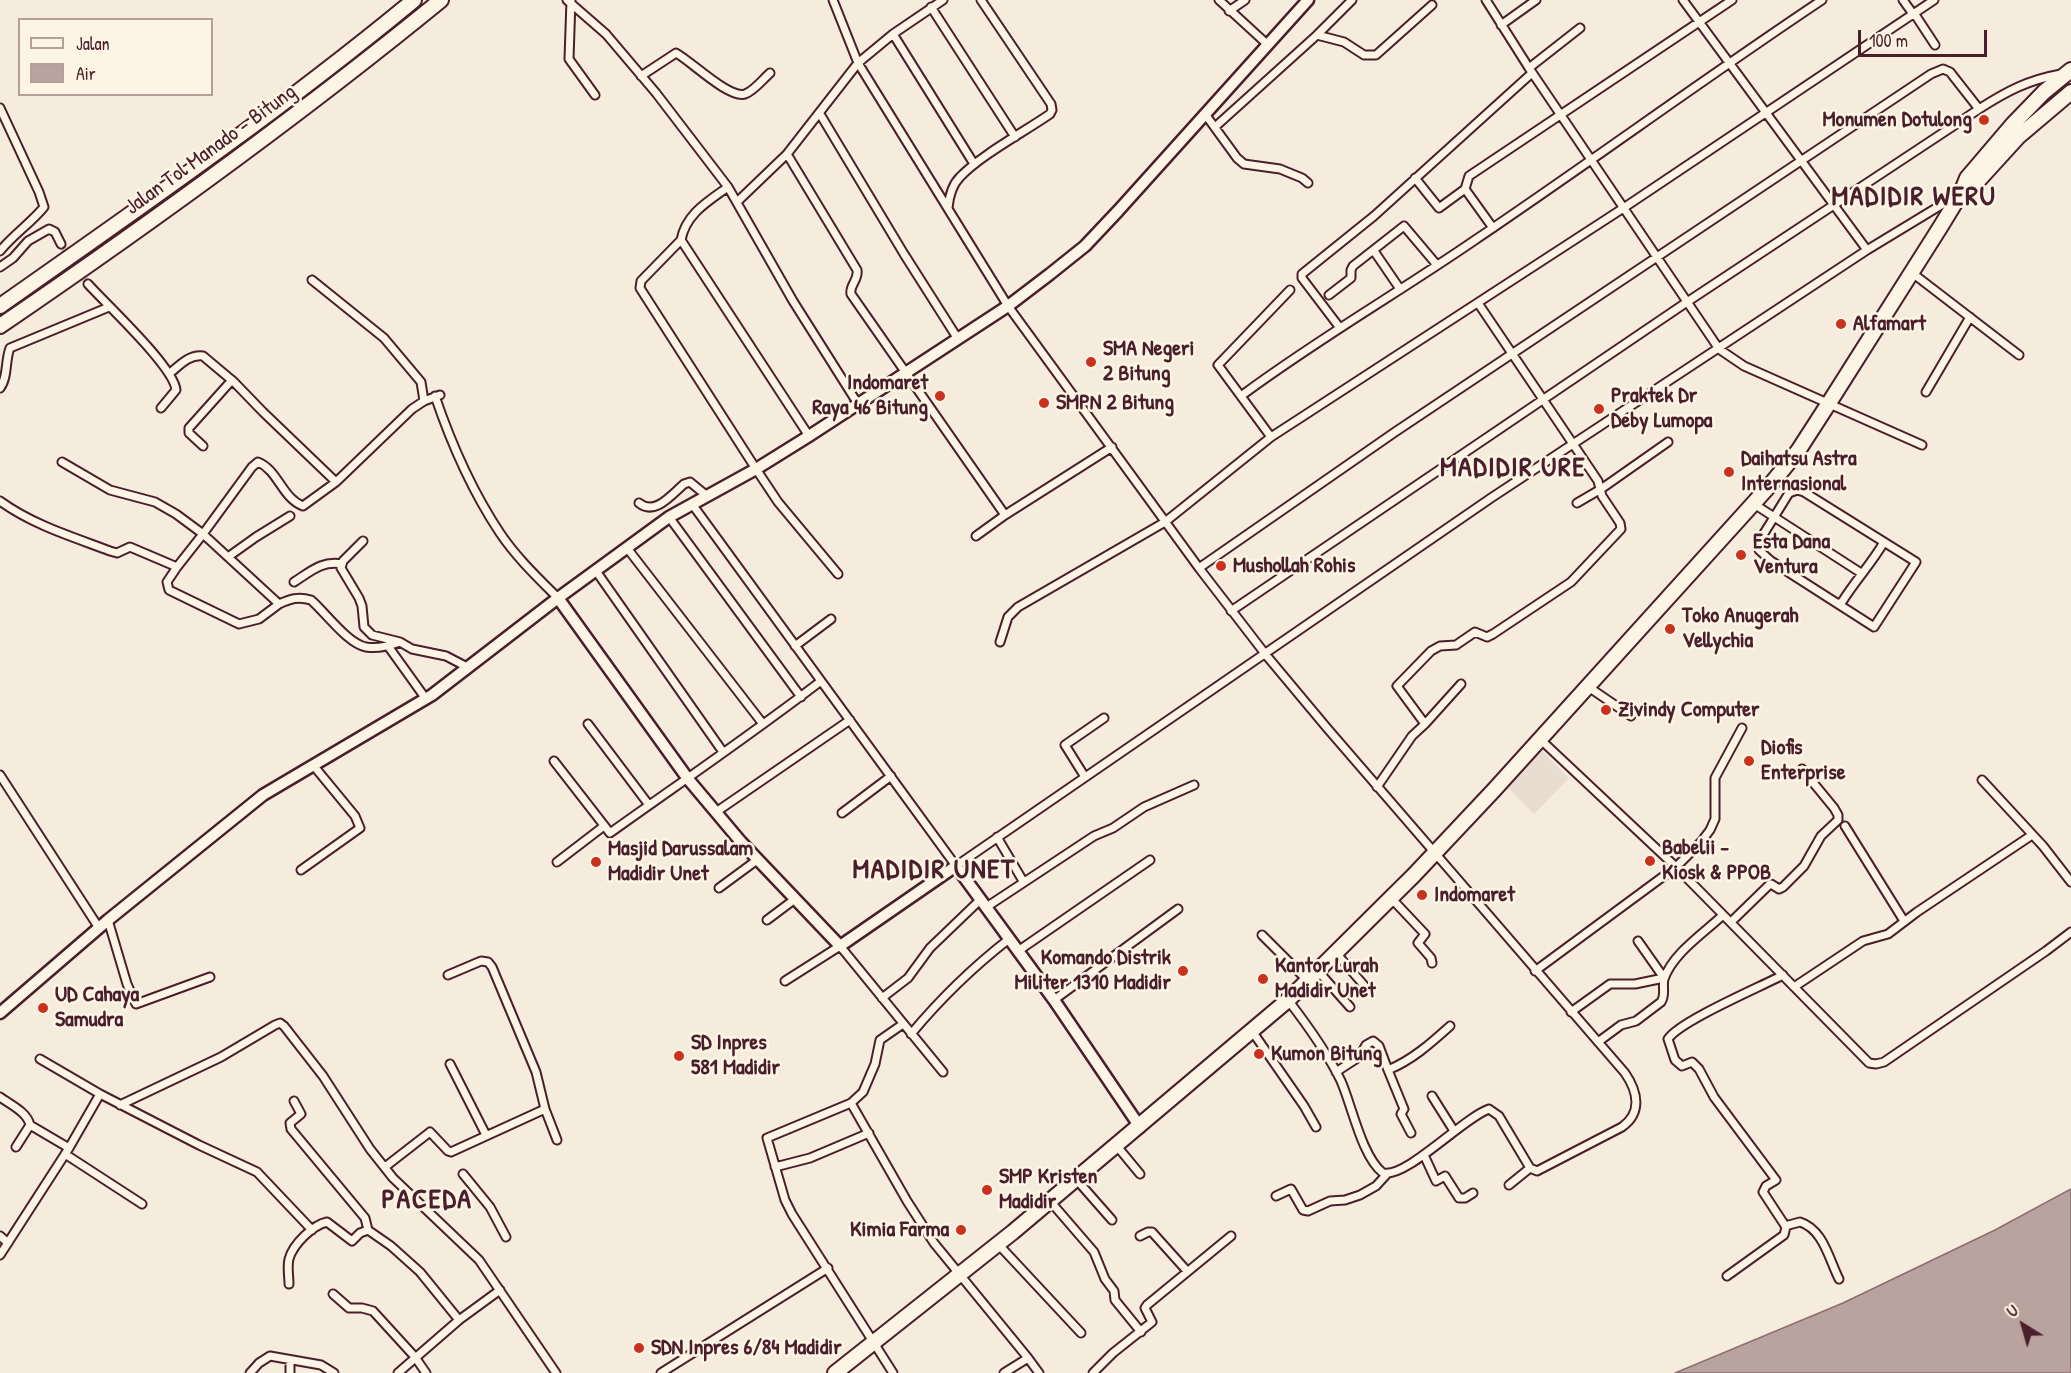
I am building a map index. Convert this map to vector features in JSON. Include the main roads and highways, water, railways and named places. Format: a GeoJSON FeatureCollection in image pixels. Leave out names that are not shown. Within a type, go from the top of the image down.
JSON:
{"type":"FeatureCollection","features":[{"type":"Feature","properties":{"kind":"highway","name":"Jalan Tol Manado - Bitung"},"geometry":{"type":"LineString","coordinates":[[0,306],[229,145],[315,80],[414,0]]}},
{"type":"Feature","properties":{"kind":"highway","name":"Jalan Tol Manado - Bitung"},"geometry":{"type":"LineString","coordinates":[[0,326],[238,158],[325,93],[441,0]]}},
{"type":"Feature","properties":{"kind":"highway"},"geometry":{"type":"LineString","coordinates":[[835,1373],[998,1244],[1288,1000],[1434,854],[1541,740],[1587,686],[1754,504],[1798,451],[1961,193],[1967,178],[1997,141],[2044,92],[2069,71]]}},
{"type":"Feature","properties":{"kind":"highway"},"geometry":{"type":"LineString","coordinates":[[1961,193],[1977,182],[2025,130],[2071,92]]}},
{"type":"Feature","properties":{"kind":"water"},"geometry":{"type":"Polygon","coordinates":[[[2071,1189],[2071,1373],[1675,1373],[1843,1303],[1995,1230],[2071,1189]]]}},
{"type":"Feature","properties":{"kind":"tunnel"},"geometry":{"type":"LineString","coordinates":[[61,244],[88,284]]}},
{"type":"Feature","properties":{"kind":"place","name":"Monumen Dotulong"},"geometry":{"type":"Point","coordinates":[1984,120]}},
{"type":"Feature","properties":{"kind":"place","name":"Alfamart"},"geometry":{"type":"Point","coordinates":[1841,324]}},
{"type":"Feature","properties":{"kind":"place","name":"SMA Negeri 2 Bitung"},"geometry":{"type":"Point","coordinates":[1091,362]}},
{"type":"Feature","properties":{"kind":"place","name":"Indomaret Raya 46 Bitung"},"geometry":{"type":"Point","coordinates":[940,396]}},
{"type":"Feature","properties":{"kind":"place","name":"SMPN 2 Bitung"},"geometry":{"type":"Point","coordinates":[1044,403]}},
{"type":"Feature","properties":{"kind":"place","name":"Praktek Dr Deby Lumopa"},"geometry":{"type":"Point","coordinates":[1599,409]}},
{"type":"Feature","properties":{"kind":"place","name":"Daihatsu Astra Internasional"},"geometry":{"type":"Point","coordinates":[1729,472]}},
{"type":"Feature","properties":{"kind":"place","name":"Esta Dana Ventura"},"geometry":{"type":"Point","coordinates":[1741,555]}},
{"type":"Feature","properties":{"kind":"place","name":"Mushollah Rohis"},"geometry":{"type":"Point","coordinates":[1221,566]}},
{"type":"Feature","properties":{"kind":"place","name":"Toko Anugerah Vellychia"},"geometry":{"type":"Point","coordinates":[1670,629]}},
{"type":"Feature","properties":{"kind":"place","name":"Zivindy Computer"},"geometry":{"type":"Point","coordinates":[1606,710]}},
{"type":"Feature","properties":{"kind":"place","name":"Diofis Enterprise"},"geometry":{"type":"Point","coordinates":[1749,761]}},
{"type":"Feature","properties":{"kind":"place","name":"Babelii - Kiosk & PPOB"},"geometry":{"type":"Point","coordinates":[1650,861]}},
{"type":"Feature","properties":{"kind":"place","name":"Masjid Darussalam Madidir Unet"},"geometry":{"type":"Point","coordinates":[596,862]}},
{"type":"Feature","properties":{"kind":"place","name":"Indomaret"},"geometry":{"type":"Point","coordinates":[1422,895]}},
{"type":"Feature","properties":{"kind":"place","name":"Komando Distrik Militer 1310 Madidir"},"geometry":{"type":"Point","coordinates":[1183,971]}},
{"type":"Feature","properties":{"kind":"place","name":"Kantor Lurah Madidir Unet"},"geometry":{"type":"Point","coordinates":[1263,979]}},
{"type":"Feature","properties":{"kind":"place","name":"UD Cahaya Samudra"},"geometry":{"type":"Point","coordinates":[43,1008]}},
{"type":"Feature","properties":{"kind":"place","name":"Kumon Bitung"},"geometry":{"type":"Point","coordinates":[1259,1054]}},
{"type":"Feature","properties":{"kind":"place","name":"SD Inpres 581 Madidir"},"geometry":{"type":"Point","coordinates":[679,1056]}},
{"type":"Feature","properties":{"kind":"place","name":"SMP Kristen Madidir"},"geometry":{"type":"Point","coordinates":[987,1190]}},
{"type":"Feature","properties":{"kind":"place","name":"Kimia Farma"},"geometry":{"type":"Point","coordinates":[961,1230]}},
{"type":"Feature","properties":{"kind":"place","name":"SDN Inpres 6/84 Madidir"},"geometry":{"type":"Point","coordinates":[639,1348]}},
{"type":"Feature","properties":{"kind":"district","name":"MADIDIR WERU"},"geometry":{"type":"Point","coordinates":[1914,198]}},
{"type":"Feature","properties":{"kind":"district","name":"MADIDIR URE"},"geometry":{"type":"Point","coordinates":[1513,469]}},
{"type":"Feature","properties":{"kind":"district","name":"MADIDIR UNET"},"geometry":{"type":"Point","coordinates":[934,871]}},
{"type":"Feature","properties":{"kind":"district","name":"PACEDA"},"geometry":{"type":"Point","coordinates":[427,1201]}}]}
